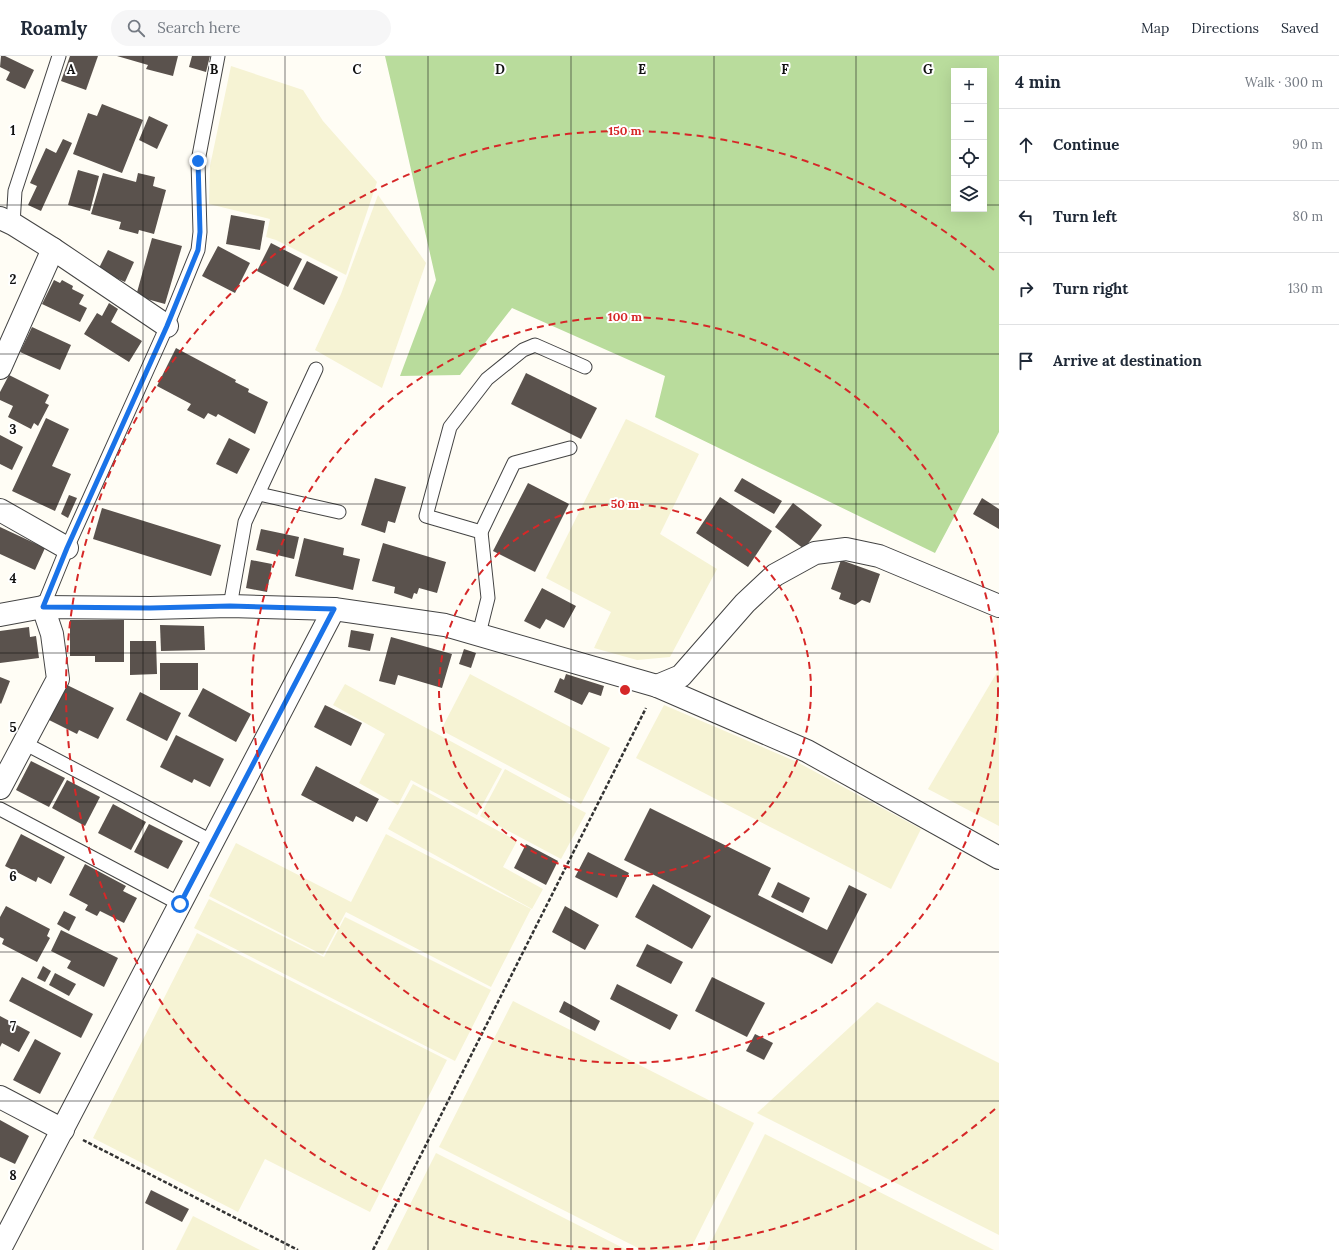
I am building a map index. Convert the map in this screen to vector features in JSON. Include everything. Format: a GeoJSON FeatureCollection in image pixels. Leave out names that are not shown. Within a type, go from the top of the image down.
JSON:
{"type":"FeatureCollection","features":[{"type":"Feature","properties":{"kind":"street"},"geometry":{"type":"LineString","coordinates":[[7,221],[52,249],[167,326]]}},
{"type":"Feature","properties":{"kind":"street"},"geometry":{"type":"LineString","coordinates":[[0,368],[52,249]]}},
{"type":"Feature","properties":{"kind":"street"},"geometry":{"type":"LineString","coordinates":[[0,510],[67,548]]}},
{"type":"Feature","properties":{"kind":"street"},"geometry":{"type":"LineString","coordinates":[[657,686],[681,676],[745,602],[775,575],[815,553],[846,549],[879,556],[999,606]]}},
{"type":"Feature","properties":{"kind":"street"},"geometry":{"type":"LineString","coordinates":[[0,615],[43,607],[150,608],[230,606],[334,609],[445,625],[657,686],[807,751],[999,858]]}},
{"type":"Feature","properties":{"kind":"street"},"geometry":{"type":"LineString","coordinates":[[0,788],[58,680],[52,634],[43,607]]}},
{"type":"Feature","properties":{"kind":"street"},"geometry":{"type":"LineString","coordinates":[[0,1249],[334,609]]}},
{"type":"Feature","properties":{"kind":"street"},"geometry":{"type":"LineString","coordinates":[[0,1097],[63,1130]]}},
{"type":"Feature","properties":{"kind":"lane"},"geometry":{"type":"LineString","coordinates":[[7,221],[59,56]]}},
{"type":"Feature","properties":{"kind":"lane"},"geometry":{"type":"LineString","coordinates":[[43,607],[67,548],[167,326],[198,250],[200,232],[198,161],[218,56]]}},
{"type":"Feature","properties":{"kind":"lane"},"geometry":{"type":"LineString","coordinates":[[481,532],[426,516],[450,427],[487,379],[523,350],[535,345],[585,367]]}},
{"type":"Feature","properties":{"kind":"lane"},"geometry":{"type":"LineString","coordinates":[[230,606],[245,522],[316,369]]}},
{"type":"Feature","properties":{"kind":"lane"},"geometry":{"type":"LineString","coordinates":[[479,634],[488,598],[481,532],[514,463],[570,448]]}},
{"type":"Feature","properties":{"kind":"lane"},"geometry":{"type":"LineString","coordinates":[[259,494],[340,512]]}},
{"type":"Feature","properties":{"kind":"lane"},"geometry":{"type":"LineString","coordinates":[[24,743],[213,842]]}},
{"type":"Feature","properties":{"kind":"lane"},"geometry":{"type":"LineString","coordinates":[[0,809],[180,904]]}},
{"type":"Feature","properties":{"kind":"path"},"geometry":{"type":"LineString","coordinates":[[373,1250],[657,686]]}},
{"type":"Feature","properties":{"kind":"path"},"geometry":{"type":"LineString","coordinates":[[63,1130],[298,1250]]}},
{"type":"Feature","properties":{"kind":"shaded area"},"geometry":{"type":"Polygon","coordinates":[[[231,66],[303,90],[323,121],[377,182],[346,275],[276,240],[266,237],[270,219],[209,204],[210,166],[231,66]]]}},
{"type":"Feature","properties":{"kind":"shaded area"},"geometry":{"type":"Polygon","coordinates":[[[378,195],[426,263],[382,388],[315,350],[341,294],[378,195]]]}},
{"type":"Feature","properties":{"kind":"shaded area"},"geometry":{"type":"Polygon","coordinates":[[[626,419],[699,454],[660,534],[717,569],[670,657],[637,660],[594,648],[611,612],[546,578],[626,419]]]}},
{"type":"Feature","properties":{"kind":"shaded area"},"geometry":{"type":"Polygon","coordinates":[[[999,669],[999,826],[928,789],[999,669]]]}},
{"type":"Feature","properties":{"kind":"shaded area"},"geometry":{"type":"Polygon","coordinates":[[[470,674],[610,748],[581,804],[441,730],[470,674]]]}},
{"type":"Feature","properties":{"kind":"shaded area"},"geometry":{"type":"Polygon","coordinates":[[[345,684],[502,769],[477,815],[411,780],[398,805],[359,783],[385,734],[333,705],[345,684]]]}},
{"type":"Feature","properties":{"kind":"shaded area"},"geometry":{"type":"Polygon","coordinates":[[[664,705],[797,762],[921,829],[891,889],[636,758],[664,705]]]}},
{"type":"Feature","properties":{"kind":"shaded area"},"geometry":{"type":"Polygon","coordinates":[[[505,769],[586,813],[561,859],[480,816],[505,769]]]}},
{"type":"Feature","properties":{"kind":"shaded area"},"geometry":{"type":"Polygon","coordinates":[[[413,784],[517,841],[503,867],[543,889],[532,909],[388,829],[413,784]]]}},
{"type":"Feature","properties":{"kind":"shaded area"},"geometry":{"type":"Polygon","coordinates":[[[386,834],[531,909],[491,987],[346,912],[323,955],[209,896],[236,843],[351,902],[386,834]]]}},
{"type":"Feature","properties":{"kind":"shaded area"},"geometry":{"type":"Polygon","coordinates":[[[209,899],[324,957],[345,917],[491,990],[455,1061],[194,928],[209,899]]]}},
{"type":"Feature","properties":{"kind":"shaded area"},"geometry":{"type":"Polygon","coordinates":[[[197,933],[447,1060],[370,1212],[265,1159],[238,1212],[93,1138],[197,933]]]}},
{"type":"Feature","properties":{"kind":"shaded area"},"geometry":{"type":"Polygon","coordinates":[[[513,1001],[754,1123],[690,1250],[642,1250],[439,1147],[513,1001]]]}},
{"type":"Feature","properties":{"kind":"shaded area"},"geometry":{"type":"Polygon","coordinates":[[[877,1002],[999,1063],[999,1235],[757,1113],[877,1002]]]}},
{"type":"Feature","properties":{"kind":"shaded area"},"geometry":{"type":"Polygon","coordinates":[[[765,1134],[994,1250],[707,1250],[765,1134]]]}},
{"type":"Feature","properties":{"kind":"shaded area"},"geometry":{"type":"Polygon","coordinates":[[[436,1153],[627,1250],[387,1250],[436,1153]]]}},
{"type":"Feature","properties":{"kind":"shaded area"},"geometry":{"type":"Polygon","coordinates":[[[193,1216],[260,1250],[176,1250],[193,1216]]]}},
{"type":"Feature","properties":{"kind":"green space"},"geometry":{"type":"Polygon","coordinates":[[[385,56],[999,56],[999,432],[935,553],[655,417],[665,376],[512,308],[460,375],[400,376],[436,280],[385,56]]]}},
{"type":"Feature","properties":{"kind":"building"},"geometry":{"type":"Polygon","coordinates":[[[1,56],[5,56],[34,70],[25,89],[6,80],[10,72],[0,67],[1,56]]]}},
{"type":"Feature","properties":{"kind":"building"},"geometry":{"type":"Polygon","coordinates":[[[70,56],[98,56],[86,90],[61,81],[70,56]]]}},
{"type":"Feature","properties":{"kind":"building"},"geometry":{"type":"Polygon","coordinates":[[[117,56],[178,56],[173,76],[146,69],[148,65],[117,56]]]}},
{"type":"Feature","properties":{"kind":"building"},"geometry":{"type":"Polygon","coordinates":[[[192,56],[210,56],[206,72],[189,67],[192,56]]]}},
{"type":"Feature","properties":{"kind":"building"},"geometry":{"type":"Polygon","coordinates":[[[102,104],[143,120],[122,173],[73,154],[88,113],[97,116],[102,104]]]}},
{"type":"Feature","properties":{"kind":"building"},"geometry":{"type":"Polygon","coordinates":[[[149,116],[168,125],[157,149],[139,140],[149,116]]]}},
{"type":"Feature","properties":{"kind":"building"},"geometry":{"type":"Polygon","coordinates":[[[63,139],[72,143],[41,211],[28,205],[37,186],[30,183],[46,148],[56,153],[63,139]]]}},
{"type":"Feature","properties":{"kind":"building"},"geometry":{"type":"Polygon","coordinates":[[[78,170],[99,176],[90,211],[68,205],[78,170]]]}},
{"type":"Feature","properties":{"kind":"building"},"geometry":{"type":"Polygon","coordinates":[[[103,173],[136,182],[138,173],[155,177],[153,186],[166,190],[154,234],[139,230],[138,234],[119,229],[121,222],[91,214],[103,173]]]}},
{"type":"Feature","properties":{"kind":"building"},"geometry":{"type":"Polygon","coordinates":[[[231,215],[265,221],[260,250],[226,244],[231,215]]]}},
{"type":"Feature","properties":{"kind":"building"},"geometry":{"type":"Polygon","coordinates":[[[152,238],[182,246],[165,304],[136,296],[152,238]]]}},
{"type":"Feature","properties":{"kind":"building"},"geometry":{"type":"Polygon","coordinates":[[[271,243],[302,259],[288,287],[257,271],[271,243]]]}},
{"type":"Feature","properties":{"kind":"building"},"geometry":{"type":"Polygon","coordinates":[[[218,246],[250,263],[235,293],[202,276],[218,246]]]}},
{"type":"Feature","properties":{"kind":"building"},"geometry":{"type":"Polygon","coordinates":[[[108,250],[134,262],[125,282],[98,270],[108,250]]]}},
{"type":"Feature","properties":{"kind":"building"},"geometry":{"type":"Polygon","coordinates":[[[307,261],[338,277],[324,305],[293,289],[307,261]]]}},
{"type":"Feature","properties":{"kind":"building"},"geometry":{"type":"Polygon","coordinates":[[[54,280],[60,283],[62,280],[73,286],[72,289],[84,295],[79,304],[87,308],[80,322],[42,304],[54,280]]]}},
{"type":"Feature","properties":{"kind":"building"},"geometry":{"type":"Polygon","coordinates":[[[109,303],[118,309],[111,322],[142,341],[129,362],[84,334],[97,313],[102,316],[109,303]]]}},
{"type":"Feature","properties":{"kind":"building"},"geometry":{"type":"Polygon","coordinates":[[[32,327],[71,345],[60,370],[20,352],[32,327]]]}},
{"type":"Feature","properties":{"kind":"building"},"geometry":{"type":"Polygon","coordinates":[[[176,348],[236,380],[235,382],[249,389],[248,392],[268,402],[255,434],[218,414],[216,417],[208,413],[204,419],[187,410],[191,404],[157,386],[176,348]]]}},
{"type":"Feature","properties":{"kind":"building"},"geometry":{"type":"Polygon","coordinates":[[[526,373],[597,408],[581,439],[511,404],[526,373]]]}},
{"type":"Feature","properties":{"kind":"building"},"geometry":{"type":"Polygon","coordinates":[[[9,375],[49,395],[45,403],[49,405],[38,426],[34,423],[31,429],[8,417],[13,406],[0,400],[0,392],[9,375]]]}},
{"type":"Feature","properties":{"kind":"building"},"geometry":{"type":"Polygon","coordinates":[[[46,418],[69,429],[52,466],[71,474],[55,511],[12,491],[46,418]]]}},
{"type":"Feature","properties":{"kind":"building"},"geometry":{"type":"Polygon","coordinates":[[[0,435],[23,447],[12,470],[0,464],[0,435]]]}},
{"type":"Feature","properties":{"kind":"building"},"geometry":{"type":"Polygon","coordinates":[[[229,438],[250,449],[237,474],[216,464],[229,438]]]}},
{"type":"Feature","properties":{"kind":"building"},"geometry":{"type":"Polygon","coordinates":[[[375,478],[406,487],[395,523],[388,521],[385,533],[361,525],[375,478]]]}},
{"type":"Feature","properties":{"kind":"building"},"geometry":{"type":"Polygon","coordinates":[[[742,478],[782,501],[774,514],[734,491],[742,478]]]}},
{"type":"Feature","properties":{"kind":"building"},"geometry":{"type":"Polygon","coordinates":[[[528,483],[569,504],[535,572],[493,551],[528,483]]]}},
{"type":"Feature","properties":{"kind":"building"},"geometry":{"type":"Polygon","coordinates":[[[69,495],[77,498],[68,518],[61,514],[69,495]]]}},
{"type":"Feature","properties":{"kind":"building"},"geometry":{"type":"Polygon","coordinates":[[[720,497],[772,531],[748,567],[696,533],[720,497]]]}},
{"type":"Feature","properties":{"kind":"building"},"geometry":{"type":"Polygon","coordinates":[[[982,498],[999,509],[999,529],[973,514],[982,498]]]}},
{"type":"Feature","properties":{"kind":"building"},"geometry":{"type":"Polygon","coordinates":[[[793,503],[822,525],[804,549],[775,527],[793,503]]]}},
{"type":"Feature","properties":{"kind":"building"},"geometry":{"type":"Polygon","coordinates":[[[102,508],[221,545],[211,576],[93,539],[102,508]]]}},
{"type":"Feature","properties":{"kind":"building"},"geometry":{"type":"Polygon","coordinates":[[[0,527],[45,548],[35,570],[0,554],[0,527]]]}},
{"type":"Feature","properties":{"kind":"building"},"geometry":{"type":"Polygon","coordinates":[[[261,529],[299,537],[294,559],[256,550],[261,529]]]}},
{"type":"Feature","properties":{"kind":"building"},"geometry":{"type":"Polygon","coordinates":[[[304,538],[344,548],[343,555],[360,559],[353,590],[295,576],[304,538]]]}},
{"type":"Feature","properties":{"kind":"building"},"geometry":{"type":"Polygon","coordinates":[[[383,543],[446,562],[437,593],[419,588],[417,594],[414,593],[412,599],[394,593],[395,587],[372,581],[383,543]]]}},
{"type":"Feature","properties":{"kind":"building"},"geometry":{"type":"Polygon","coordinates":[[[251,560],[272,564],[267,592],[246,588],[251,560]]]}},
{"type":"Feature","properties":{"kind":"building"},"geometry":{"type":"Polygon","coordinates":[[[841,560],[880,574],[870,603],[862,600],[855,605],[839,599],[841,593],[831,589],[841,560]]]}},
{"type":"Feature","properties":{"kind":"building"},"geometry":{"type":"Polygon","coordinates":[[[542,588],[576,606],[564,628],[546,619],[540,629],[524,621],[542,588]]]}},
{"type":"Feature","properties":{"kind":"building"},"geometry":{"type":"Polygon","coordinates":[[[70,620],[124,620],[124,662],[95,662],[95,656],[70,656],[70,620]]]}},
{"type":"Feature","properties":{"kind":"building"},"geometry":{"type":"Polygon","coordinates":[[[160,625],[204,626],[205,650],[161,651],[160,625]]]}},
{"type":"Feature","properties":{"kind":"building"},"geometry":{"type":"Polygon","coordinates":[[[29,627],[30,637],[36,636],[39,658],[0,663],[0,631],[29,627]]]}},
{"type":"Feature","properties":{"kind":"building"},"geometry":{"type":"Polygon","coordinates":[[[351,630],[374,634],[370,651],[348,647],[351,630]]]}},
{"type":"Feature","properties":{"kind":"building"},"geometry":{"type":"Polygon","coordinates":[[[391,637],[452,654],[442,688],[398,675],[395,685],[379,681],[391,637]]]}},
{"type":"Feature","properties":{"kind":"building"},"geometry":{"type":"Polygon","coordinates":[[[130,641],[156,641],[157,674],[130,675],[130,641]]]}},
{"type":"Feature","properties":{"kind":"building"},"geometry":{"type":"Polygon","coordinates":[[[464,649],[476,653],[471,668],[459,664],[464,649]]]}},
{"type":"Feature","properties":{"kind":"building"},"geometry":{"type":"Polygon","coordinates":[[[160,663],[198,663],[198,690],[160,690],[160,663]]]}},
{"type":"Feature","properties":{"kind":"building"},"geometry":{"type":"Polygon","coordinates":[[[566,674],[604,686],[601,696],[589,692],[582,705],[554,692],[560,678],[564,680],[566,674]]]}},
{"type":"Feature","properties":{"kind":"building"},"geometry":{"type":"Polygon","coordinates":[[[0,677],[10,681],[1,704],[0,703],[0,677]]]}},
{"type":"Feature","properties":{"kind":"building"},"geometry":{"type":"Polygon","coordinates":[[[65,684],[114,708],[98,739],[79,730],[77,734],[47,719],[65,684]]]}},
{"type":"Feature","properties":{"kind":"building"},"geometry":{"type":"Polygon","coordinates":[[[203,688],[251,714],[236,742],[188,716],[203,688]]]}},
{"type":"Feature","properties":{"kind":"building"},"geometry":{"type":"Polygon","coordinates":[[[140,692],[181,713],[167,741],[126,720],[140,692]]]}},
{"type":"Feature","properties":{"kind":"building"},"geometry":{"type":"Polygon","coordinates":[[[325,705],[362,723],[351,746],[314,727],[325,705]]]}},
{"type":"Feature","properties":{"kind":"building"},"geometry":{"type":"Polygon","coordinates":[[[176,735],[224,759],[210,787],[194,779],[192,783],[160,767],[176,735]]]}},
{"type":"Feature","properties":{"kind":"building"},"geometry":{"type":"Polygon","coordinates":[[[31,761],[65,778],[49,807],[16,790],[31,761]]]}},
{"type":"Feature","properties":{"kind":"building"},"geometry":{"type":"Polygon","coordinates":[[[316,766],[379,799],[367,822],[356,816],[353,822],[301,795],[316,766]]]}},
{"type":"Feature","properties":{"kind":"building"},"geometry":{"type":"Polygon","coordinates":[[[67,780],[100,797],[85,826],[52,808],[67,780]]]}},
{"type":"Feature","properties":{"kind":"building"},"geometry":{"type":"Polygon","coordinates":[[[113,804],[146,822],[131,850],[98,833],[113,804]]]}},
{"type":"Feature","properties":{"kind":"building"},"geometry":{"type":"Polygon","coordinates":[[[650,808],[771,868],[758,895],[827,930],[849,885],[867,894],[832,964],[624,860],[650,808]]]}},
{"type":"Feature","properties":{"kind":"building"},"geometry":{"type":"Polygon","coordinates":[[[149,824],[183,841],[168,869],[134,852],[149,824]]]}},
{"type":"Feature","properties":{"kind":"building"},"geometry":{"type":"Polygon","coordinates":[[[21,834],[65,857],[51,884],[38,877],[36,882],[5,866],[21,834]]]}},
{"type":"Feature","properties":{"kind":"building"},"geometry":{"type":"Polygon","coordinates":[[[526,844],[558,861],[546,885],[514,868],[526,844]]]}},
{"type":"Feature","properties":{"kind":"building"},"geometry":{"type":"Polygon","coordinates":[[[588,852],[629,873],[617,898],[575,877],[588,852]]]}},
{"type":"Feature","properties":{"kind":"building"},"geometry":{"type":"Polygon","coordinates":[[[85,864],[126,886],[123,891],[137,898],[124,923],[100,911],[97,916],[85,910],[88,905],[69,895],[85,864]]]}},
{"type":"Feature","properties":{"kind":"building"},"geometry":{"type":"Polygon","coordinates":[[[778,882],[810,898],[803,913],[771,897],[778,882]]]}},
{"type":"Feature","properties":{"kind":"building"},"geometry":{"type":"Polygon","coordinates":[[[653,884],[711,916],[692,949],[635,917],[653,884]]]}},
{"type":"Feature","properties":{"kind":"building"},"geometry":{"type":"Polygon","coordinates":[[[6,906],[50,929],[47,936],[50,938],[37,962],[2,944],[4,939],[0,937],[0,917],[6,906]]]}},
{"type":"Feature","properties":{"kind":"building"},"geometry":{"type":"Polygon","coordinates":[[[565,906],[599,925],[585,950],[552,932],[565,906]]]}},
{"type":"Feature","properties":{"kind":"building"},"geometry":{"type":"Polygon","coordinates":[[[64,911],[76,917],[69,931],[57,924],[64,911]]]}},
{"type":"Feature","properties":{"kind":"building"},"geometry":{"type":"Polygon","coordinates":[[[61,930],[118,958],[104,987],[67,968],[71,961],[51,951],[61,930]]]}},
{"type":"Feature","properties":{"kind":"building"},"geometry":{"type":"Polygon","coordinates":[[[647,944],[683,962],[671,984],[636,966],[647,944]]]}},
{"type":"Feature","properties":{"kind":"building"},"geometry":{"type":"Polygon","coordinates":[[[43,966],[51,971],[45,982],[37,978],[43,966]]]}},
{"type":"Feature","properties":{"kind":"building"},"geometry":{"type":"Polygon","coordinates":[[[55,973],[76,984],[69,996],[49,985],[55,973]]]}},
{"type":"Feature","properties":{"kind":"building"},"geometry":{"type":"Polygon","coordinates":[[[22,977],[93,1014],[81,1038],[9,1001],[22,977]]]}},
{"type":"Feature","properties":{"kind":"building"},"geometry":{"type":"Polygon","coordinates":[[[712,977],[765,1003],[747,1037],[695,1011],[712,977]]]}},
{"type":"Feature","properties":{"kind":"building"},"geometry":{"type":"Polygon","coordinates":[[[617,984],[678,1015],[670,1030],[610,999],[617,984]]]}},
{"type":"Feature","properties":{"kind":"building"},"geometry":{"type":"Polygon","coordinates":[[[564,1001],[600,1021],[595,1031],[559,1012],[564,1001]]]}},
{"type":"Feature","properties":{"kind":"building"},"geometry":{"type":"Polygon","coordinates":[[[0,1016],[30,1032],[19,1052],[2,1043],[0,1047],[0,1016]]]}},
{"type":"Feature","properties":{"kind":"building"},"geometry":{"type":"Polygon","coordinates":[[[755,1034],[773,1043],[764,1060],[746,1051],[755,1034]]]}},
{"type":"Feature","properties":{"kind":"building"},"geometry":{"type":"Polygon","coordinates":[[[35,1039],[61,1053],[40,1094],[13,1080],[35,1039]]]}},
{"type":"Feature","properties":{"kind":"building"},"geometry":{"type":"Polygon","coordinates":[[[0,1120],[29,1136],[15,1164],[0,1157],[0,1120]]]}},
{"type":"Feature","properties":{"kind":"building"},"geometry":{"type":"Polygon","coordinates":[[[151,1190],[189,1209],[182,1222],[145,1203],[151,1190]]]}},
{"type":"Feature","properties":{"kind":"route"},"geometry":{"type":"LineString","coordinates":[[180,904],[334,609],[230,606],[150,608],[43,607],[67,548],[167,326],[198,250],[200,232],[198,161]]}}]}
